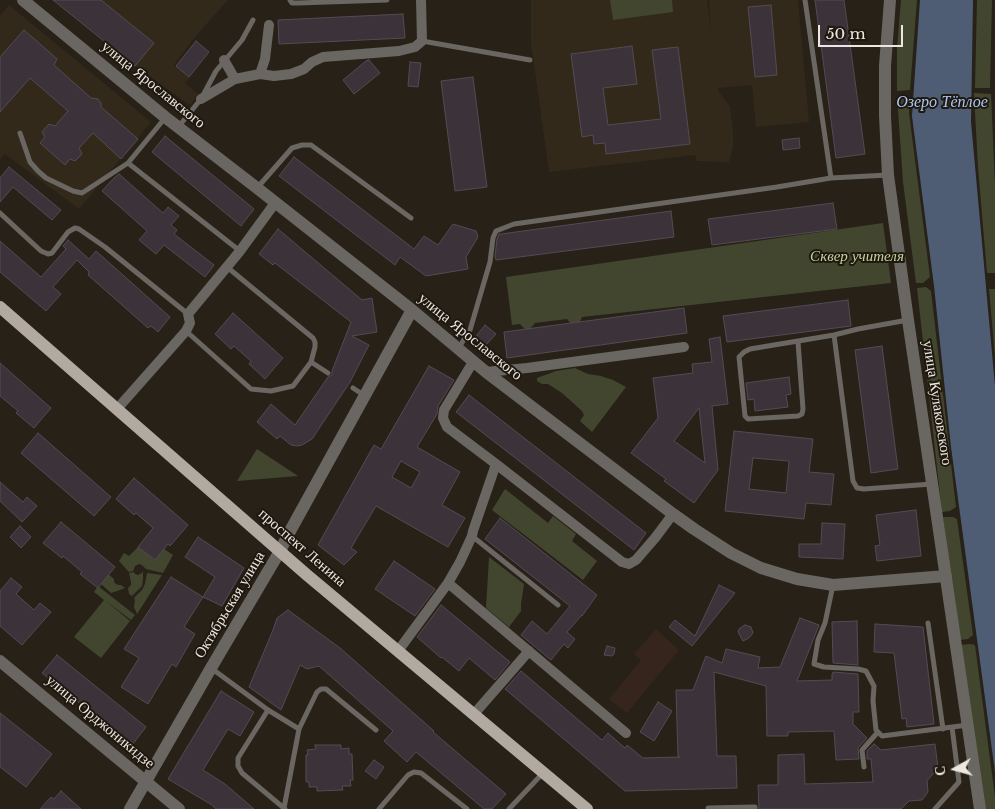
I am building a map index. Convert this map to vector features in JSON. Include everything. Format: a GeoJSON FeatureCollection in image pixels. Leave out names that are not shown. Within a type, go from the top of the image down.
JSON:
{"type":"FeatureCollection","features":[{"type":"Feature","properties":{"kind":"main road","name":"проспект Ленина"},"geometry":{"type":"LineString","coordinates":[[0,308],[280,552],[587,809]]}},
{"type":"Feature","properties":{"kind":"street","name":"улица Ярославского"},"geometry":{"type":"LineString","coordinates":[[23,0],[165,118],[412,310],[473,362],[694,530],[731,553],[761,568],[797,579],[833,585],[946,576]]}},
{"type":"Feature","properties":{"kind":"street"},"geometry":{"type":"LineString","coordinates":[[201,99],[235,79],[260,74],[274,76],[292,74],[323,57],[399,51],[415,47],[422,41],[421,0]]}},
{"type":"Feature","properties":{"kind":"street","name":"улица Кулаковского"},"geometry":{"type":"LineString","coordinates":[[890,0],[885,66],[888,175],[980,809]]}},
{"type":"Feature","properties":{"kind":"street"},"geometry":{"type":"LineString","coordinates":[[260,74],[265,59],[269,25]]}},
{"type":"Feature","properties":{"kind":"street"},"geometry":{"type":"LineString","coordinates":[[224,60],[235,79]]}},
{"type":"Feature","properties":{"kind":"street"},"geometry":{"type":"LineString","coordinates":[[116,409],[186,331],[190,323],[188,314],[227,268],[276,203]]}},
{"type":"Feature","properties":{"kind":"street","name":"Октябрьская улица"},"geometry":{"type":"LineString","coordinates":[[130,809],[280,552],[412,310]]}},
{"type":"Feature","properties":{"kind":"street"},"geometry":{"type":"LineString","coordinates":[[486,372],[684,347]]}},
{"type":"Feature","properties":{"kind":"street"},"geometry":{"type":"LineString","coordinates":[[473,362],[444,410],[443,418],[447,428],[622,562],[629,564],[636,560],[673,514]]}},
{"type":"Feature","properties":{"kind":"street"},"geometry":{"type":"LineString","coordinates":[[398,651],[448,583],[472,536],[496,464]]}},
{"type":"Feature","properties":{"kind":"street"},"geometry":{"type":"LineString","coordinates":[[448,583],[626,733]]}},
{"type":"Feature","properties":{"kind":"street"},"geometry":{"type":"LineString","coordinates":[[474,714],[528,651]]}},
{"type":"Feature","properties":{"kind":"street","name":"улица Орджоникидзе"},"geometry":{"type":"LineString","coordinates":[[0,661],[179,809]]}},
{"type":"Feature","properties":{"kind":"lane"},"geometry":{"type":"LineString","coordinates":[[290,0],[298,3],[388,0]]}},
{"type":"Feature","properties":{"kind":"lane"},"geometry":{"type":"LineString","coordinates":[[805,0],[831,178]]}},
{"type":"Feature","properties":{"kind":"lane"},"geometry":{"type":"LineString","coordinates":[[178,127],[201,99],[216,71],[242,40],[253,20]]}},
{"type":"Feature","properties":{"kind":"lane"},"geometry":{"type":"LineString","coordinates":[[422,41],[530,60]]}},
{"type":"Feature","properties":{"kind":"lane"},"geometry":{"type":"LineString","coordinates":[[20,133],[30,162],[38,171],[46,178],[73,191],[82,193],[128,163],[165,118]]}},
{"type":"Feature","properties":{"kind":"lane"},"geometry":{"type":"LineString","coordinates":[[257,188],[292,148],[311,145],[411,218]]}},
{"type":"Feature","properties":{"kind":"lane"},"geometry":{"type":"LineString","coordinates":[[128,163],[240,251]]}},
{"type":"Feature","properties":{"kind":"lane"},"geometry":{"type":"LineString","coordinates":[[458,349],[470,330],[490,262],[493,238],[496,231],[514,224],[831,178],[888,175]]}},
{"type":"Feature","properties":{"kind":"lane"},"geometry":{"type":"LineString","coordinates":[[0,213],[41,251],[48,254],[52,253],[68,232],[74,228],[79,228],[188,314]]}},
{"type":"Feature","properties":{"kind":"lane"},"geometry":{"type":"LineString","coordinates":[[186,331],[251,389],[271,391],[293,386],[311,362],[316,347],[313,338],[227,268]]}},
{"type":"Feature","properties":{"kind":"lane"},"geometry":{"type":"LineString","coordinates":[[798,342],[802,414],[798,416],[748,419],[745,416],[739,358],[744,352],[750,349],[798,342],[908,320]]}},
{"type":"Feature","properties":{"kind":"lane"},"geometry":{"type":"LineString","coordinates":[[834,335],[853,481],[857,488],[932,484]]}},
{"type":"Feature","properties":{"kind":"lane"},"geometry":{"type":"LineString","coordinates":[[311,362],[328,373]]}},
{"type":"Feature","properties":{"kind":"lane"},"geometry":{"type":"LineString","coordinates":[[353,388],[365,396]]}},
{"type":"Feature","properties":{"kind":"lane"},"geometry":{"type":"LineString","coordinates":[[472,536],[558,605]]}},
{"type":"Feature","properties":{"kind":"lane"},"geometry":{"type":"LineString","coordinates":[[833,585],[825,623],[818,640],[814,664],[824,667],[866,671],[874,686],[873,701],[876,730],[882,736],[968,725]]}},
{"type":"Feature","properties":{"kind":"lane"},"geometry":{"type":"LineString","coordinates":[[928,623],[943,729]]}},
{"type":"Feature","properties":{"kind":"lane"},"geometry":{"type":"LineString","coordinates":[[211,668],[268,710],[299,729]]}},
{"type":"Feature","properties":{"kind":"lane"},"geometry":{"type":"LineString","coordinates":[[284,809],[299,729],[317,692],[321,689],[326,689],[376,730]]}},
{"type":"Feature","properties":{"kind":"lane"},"geometry":{"type":"LineString","coordinates":[[268,710],[238,758],[238,766],[242,772],[284,809]]}},
{"type":"Feature","properties":{"kind":"lane"},"geometry":{"type":"LineString","coordinates":[[935,809],[959,782],[952,727]]}},
{"type":"Feature","properties":{"kind":"lane"},"geometry":{"type":"LineString","coordinates":[[864,767],[862,750],[878,732]]}},
{"type":"Feature","properties":{"kind":"lane"},"geometry":{"type":"LineString","coordinates":[[378,809],[408,775],[414,772],[421,773],[466,809]]}},
{"type":"Feature","properties":{"kind":"lane"},"geometry":{"type":"LineString","coordinates":[[509,809],[544,772]]}},
{"type":"Feature","properties":{"kind":"lane"},"geometry":{"type":"LineString","coordinates":[[708,808],[755,807],[755,809]]}},
{"type":"Feature","properties":{"kind":"shaded area"},"geometry":{"type":"Polygon","coordinates":[[[53,0],[228,0],[194,38],[174,65],[190,77],[185,83],[198,94],[190,105],[135,66],[53,0]]]}},
{"type":"Feature","properties":{"kind":"shaded area"},"geometry":{"type":"Polygon","coordinates":[[[531,0],[707,0],[711,31],[709,0],[798,0],[809,122],[756,127],[752,85],[718,88],[730,107],[733,146],[729,162],[697,161],[695,155],[549,172],[531,43],[531,0]]]}},
{"type":"Feature","properties":{"kind":"shaded area"},"geometry":{"type":"Polygon","coordinates":[[[9,5],[151,122],[79,209],[5,154],[0,160],[0,16],[9,5]]]}},
{"type":"Feature","properties":{"kind":"shaded area"},"geometry":{"type":"Polygon","coordinates":[[[656,629],[679,650],[627,713],[609,699],[641,660],[634,654],[656,629]]]}},
{"type":"Feature","properties":{"kind":"green space"},"geometry":{"type":"Polygon","coordinates":[[[610,0],[672,0],[673,12],[613,20],[610,0]]]}},
{"type":"Feature","properties":{"kind":"green space"},"geometry":{"type":"Polygon","coordinates":[[[901,0],[917,0],[910,90],[897,91],[897,48],[901,0]]]}},
{"type":"Feature","properties":{"kind":"green space"},"geometry":{"type":"Polygon","coordinates":[[[977,0],[992,0],[990,88],[975,88],[977,0]]]}},
{"type":"Feature","properties":{"kind":"green space"},"geometry":{"type":"Polygon","coordinates":[[[974,93],[991,94],[995,185],[995,273],[987,273],[974,93]]]}},
{"type":"Feature","properties":{"kind":"green space"},"geometry":{"type":"Polygon","coordinates":[[[904,95],[910,99],[909,113],[930,277],[923,283],[916,283],[903,182],[897,96],[904,95]]]}},
{"type":"Feature","properties":{"kind":"green space","name":"Сквер учителя"},"geometry":{"type":"Polygon","coordinates":[[[883,223],[891,283],[582,317],[580,322],[571,324],[567,319],[535,323],[530,329],[525,329],[520,324],[512,325],[506,277],[883,223]]]}},
{"type":"Feature","properties":{"kind":"green space"},"geometry":{"type":"Polygon","coordinates":[[[926,287],[931,291],[956,507],[950,511],[942,512],[917,288],[926,287]]]}},
{"type":"Feature","properties":{"kind":"green space"},"geometry":{"type":"Polygon","coordinates":[[[989,289],[995,289],[995,357],[989,289]]]}},
{"type":"Feature","properties":{"kind":"green space"},"geometry":{"type":"Polygon","coordinates":[[[575,368],[588,374],[613,380],[626,387],[592,432],[580,421],[584,415],[582,411],[562,393],[548,384],[542,384],[537,381],[537,378],[556,371],[575,368]]]}},
{"type":"Feature","properties":{"kind":"green space"},"geometry":{"type":"Polygon","coordinates":[[[257,449],[298,476],[237,481],[257,449]]]}},
{"type":"Feature","properties":{"kind":"green space"},"geometry":{"type":"Polygon","coordinates":[[[505,489],[548,523],[553,516],[576,534],[572,541],[597,561],[583,580],[492,510],[505,489]]]}},
{"type":"Feature","properties":{"kind":"green space"},"geometry":{"type":"Polygon","coordinates":[[[943,517],[957,519],[973,635],[968,639],[959,640],[943,517]]]}},
{"type":"Feature","properties":{"kind":"green space"},"geometry":{"type":"Polygon","coordinates":[[[138,547],[155,560],[164,549],[173,555],[163,573],[146,569],[139,564],[135,566],[133,571],[129,572],[119,561],[124,553],[129,556],[138,547]]]}},
{"type":"Feature","properties":{"kind":"green space"},"geometry":{"type":"Polygon","coordinates":[[[489,557],[524,584],[521,611],[509,627],[486,608],[489,557]]]}},
{"type":"Feature","properties":{"kind":"green space"},"geometry":{"type":"Polygon","coordinates":[[[143,571],[142,586],[132,596],[129,594],[128,588],[131,585],[129,573],[134,572],[138,575],[143,571]]]}},
{"type":"Feature","properties":{"kind":"green space"},"geometry":{"type":"Polygon","coordinates":[[[147,573],[162,575],[137,614],[134,607],[134,598],[142,590],[147,573]]]}},
{"type":"Feature","properties":{"kind":"green space"},"geometry":{"type":"Polygon","coordinates":[[[108,574],[114,579],[116,584],[125,588],[111,593],[101,584],[108,574]]]}},
{"type":"Feature","properties":{"kind":"green space"},"geometry":{"type":"Polygon","coordinates":[[[98,586],[135,615],[131,620],[106,601],[130,621],[101,658],[74,637],[104,600],[94,592],[98,586]]]}},
{"type":"Feature","properties":{"kind":"green space"},"geometry":{"type":"Polygon","coordinates":[[[960,645],[975,645],[995,809],[984,809],[960,645]]]}},
{"type":"Feature","properties":{"kind":"water","name":"Озеро Тёплое"},"geometry":{"type":"Polygon","coordinates":[[[920,0],[973,0],[971,122],[995,386],[995,772],[951,447],[934,286],[912,116],[920,0]]]}},
{"type":"Feature","properties":{"kind":"building"},"geometry":{"type":"Polygon","coordinates":[[[53,0],[101,0],[154,43],[135,66],[53,0]]]}},
{"type":"Feature","properties":{"kind":"building"},"geometry":{"type":"Polygon","coordinates":[[[815,0],[844,0],[865,154],[836,158],[815,0]]]}},
{"type":"Feature","properties":{"kind":"building"},"geometry":{"type":"Polygon","coordinates":[[[771,5],[777,75],[755,77],[748,7],[771,5]]]}},
{"type":"Feature","properties":{"kind":"building"},"geometry":{"type":"Polygon","coordinates":[[[403,14],[405,38],[279,44],[278,20],[403,14]]]}},
{"type":"Feature","properties":{"kind":"building"},"geometry":{"type":"Polygon","coordinates":[[[24,30],[57,59],[54,65],[91,98],[98,99],[101,107],[138,139],[121,159],[93,133],[79,148],[82,154],[75,161],[70,159],[65,165],[40,143],[45,137],[42,132],[49,124],[55,126],[68,111],[30,78],[0,112],[0,57],[24,30]]]}},
{"type":"Feature","properties":{"kind":"building"},"geometry":{"type":"Polygon","coordinates":[[[196,41],[209,52],[189,77],[176,66],[196,41]]]}},
{"type":"Feature","properties":{"kind":"building"},"geometry":{"type":"Polygon","coordinates":[[[632,46],[637,84],[603,88],[608,125],[661,119],[652,50],[678,47],[690,144],[606,154],[605,143],[594,144],[593,135],[582,137],[571,54],[632,46]]]}},
{"type":"Feature","properties":{"kind":"building"},"geometry":{"type":"Polygon","coordinates":[[[369,60],[380,73],[354,94],[343,80],[369,60]]]}},
{"type":"Feature","properties":{"kind":"building"},"geometry":{"type":"Polygon","coordinates":[[[410,62],[421,63],[418,87],[408,86],[410,62]]]}},
{"type":"Feature","properties":{"kind":"building"},"geometry":{"type":"Polygon","coordinates":[[[473,77],[487,187],[455,191],[441,81],[473,77]]]}},
{"type":"Feature","properties":{"kind":"building"},"geometry":{"type":"Polygon","coordinates":[[[165,136],[254,209],[241,226],[152,152],[165,136]]]}},
{"type":"Feature","properties":{"kind":"building"},"geometry":{"type":"Polygon","coordinates":[[[799,138],[800,148],[783,150],[782,140],[799,138]]]}},
{"type":"Feature","properties":{"kind":"building"},"geometry":{"type":"Polygon","coordinates":[[[294,157],[414,249],[424,236],[438,245],[453,224],[476,231],[478,237],[466,257],[468,269],[426,276],[400,257],[395,265],[279,176],[294,157]]]}},
{"type":"Feature","properties":{"kind":"building"},"geometry":{"type":"Polygon","coordinates":[[[9,167],[61,210],[52,220],[13,187],[0,202],[0,178],[9,167]]]}},
{"type":"Feature","properties":{"kind":"building"},"geometry":{"type":"Polygon","coordinates":[[[119,174],[163,213],[168,207],[179,216],[171,225],[177,230],[174,234],[214,265],[205,277],[164,245],[156,254],[139,240],[147,231],[102,191],[119,174]]]}},
{"type":"Feature","properties":{"kind":"building"},"geometry":{"type":"Polygon","coordinates":[[[833,203],[837,229],[712,245],[708,219],[833,203]]]}},
{"type":"Feature","properties":{"kind":"building"},"geometry":{"type":"Polygon","coordinates":[[[671,211],[674,237],[496,260],[499,234],[671,211]]]}},
{"type":"Feature","properties":{"kind":"building"},"geometry":{"type":"Polygon","coordinates":[[[278,229],[362,300],[372,298],[377,332],[352,336],[369,345],[350,382],[312,439],[297,446],[291,445],[280,436],[277,439],[257,422],[271,404],[295,425],[328,377],[332,375],[351,322],[275,263],[273,265],[259,254],[278,229]]]}},
{"type":"Feature","properties":{"kind":"building"},"geometry":{"type":"Polygon","coordinates":[[[68,240],[89,259],[96,251],[170,317],[158,332],[151,326],[148,328],[88,275],[89,272],[77,260],[53,287],[61,294],[46,311],[0,272],[0,241],[41,277],[66,249],[63,246],[68,240]]]}},
{"type":"Feature","properties":{"kind":"building"},"geometry":{"type":"Polygon","coordinates":[[[848,300],[851,326],[727,342],[723,316],[848,300]]]}},
{"type":"Feature","properties":{"kind":"building"},"geometry":{"type":"Polygon","coordinates":[[[684,308],[687,333],[507,358],[504,332],[684,308]]]}},
{"type":"Feature","properties":{"kind":"building"},"geometry":{"type":"Polygon","coordinates":[[[233,313],[283,358],[265,379],[249,364],[251,361],[234,346],[231,349],[215,334],[233,313]]]}},
{"type":"Feature","properties":{"kind":"building"},"geometry":{"type":"Polygon","coordinates":[[[485,325],[496,334],[484,347],[473,340],[485,325]]]}},
{"type":"Feature","properties":{"kind":"building"},"geometry":{"type":"Polygon","coordinates":[[[720,337],[728,404],[712,406],[718,470],[694,503],[631,453],[658,418],[653,378],[693,373],[692,364],[712,362],[709,339],[720,337]],[[699,408],[674,441],[705,463],[699,408]]]}},
{"type":"Feature","properties":{"kind":"building"},"geometry":{"type":"Polygon","coordinates":[[[882,346],[898,469],[871,473],[855,350],[882,346]]]}},
{"type":"Feature","properties":{"kind":"building"},"geometry":{"type":"Polygon","coordinates":[[[0,363],[51,408],[34,428],[0,396],[0,363]]]}},
{"type":"Feature","properties":{"kind":"building"},"geometry":{"type":"Polygon","coordinates":[[[429,366],[454,380],[438,406],[437,414],[417,447],[460,472],[442,505],[465,518],[448,547],[376,506],[351,548],[357,552],[344,565],[318,545],[374,445],[381,449],[429,366]],[[401,461],[392,477],[411,488],[420,472],[401,461]]]}},
{"type":"Feature","properties":{"kind":"building"},"geometry":{"type":"Polygon","coordinates":[[[789,377],[791,394],[786,395],[788,407],[755,411],[754,399],[748,400],[746,383],[789,377]]]}},
{"type":"Feature","properties":{"kind":"building"},"geometry":{"type":"Polygon","coordinates":[[[469,395],[646,533],[634,550],[456,412],[469,395]]]}},
{"type":"Feature","properties":{"kind":"building"},"geometry":{"type":"Polygon","coordinates":[[[734,431],[813,439],[809,472],[834,474],[831,505],[806,503],[804,519],[725,511],[734,431]],[[753,458],[749,489],[786,493],[789,461],[753,458]]]}},
{"type":"Feature","properties":{"kind":"building"},"geometry":{"type":"Polygon","coordinates":[[[38,433],[111,497],[94,516],[21,453],[38,433]]]}},
{"type":"Feature","properties":{"kind":"building"},"geometry":{"type":"Polygon","coordinates":[[[134,478],[188,525],[170,546],[168,544],[155,560],[138,547],[153,528],[116,499],[134,478]]]}},
{"type":"Feature","properties":{"kind":"building"},"geometry":{"type":"Polygon","coordinates":[[[0,482],[23,502],[27,497],[37,506],[22,522],[0,501],[0,482]]]}},
{"type":"Feature","properties":{"kind":"building"},"geometry":{"type":"Polygon","coordinates":[[[916,510],[921,556],[877,561],[875,546],[880,545],[876,515],[916,510]]]}},
{"type":"Feature","properties":{"kind":"building"},"geometry":{"type":"Polygon","coordinates":[[[500,518],[597,595],[582,616],[567,632],[575,639],[568,648],[564,644],[551,660],[521,635],[532,621],[547,634],[570,606],[485,539],[500,518]]]}},
{"type":"Feature","properties":{"kind":"building"},"geometry":{"type":"Polygon","coordinates":[[[61,522],[115,567],[98,588],[80,574],[82,572],[63,556],[62,558],[43,543],[61,522]]]}},
{"type":"Feature","properties":{"kind":"building"},"geometry":{"type":"Polygon","coordinates":[[[822,523],[845,524],[843,559],[799,557],[799,544],[821,544],[822,523]]]}},
{"type":"Feature","properties":{"kind":"building"},"geometry":{"type":"Polygon","coordinates":[[[20,526],[31,537],[21,548],[10,537],[20,526]]]}},
{"type":"Feature","properties":{"kind":"building"},"geometry":{"type":"Polygon","coordinates":[[[198,537],[244,568],[222,606],[203,597],[215,577],[185,557],[198,537]]]}},
{"type":"Feature","properties":{"kind":"building"},"geometry":{"type":"Polygon","coordinates":[[[394,561],[435,589],[415,616],[375,589],[394,561]]]}},
{"type":"Feature","properties":{"kind":"building"},"geometry":{"type":"Polygon","coordinates":[[[171,577],[203,597],[184,627],[195,634],[176,667],[172,664],[148,704],[121,687],[139,658],[124,649],[171,577]]]}},
{"type":"Feature","properties":{"kind":"building"},"geometry":{"type":"Polygon","coordinates":[[[11,578],[22,587],[16,594],[34,610],[40,603],[51,612],[22,645],[0,626],[0,591],[11,578]]]}},
{"type":"Feature","properties":{"kind":"building"},"geometry":{"type":"Polygon","coordinates":[[[719,585],[735,593],[692,646],[669,627],[675,620],[695,636],[719,585]]]}},
{"type":"Feature","properties":{"kind":"building"},"geometry":{"type":"Polygon","coordinates":[[[441,605],[510,662],[495,680],[469,658],[459,671],[417,637],[441,605]]]}},
{"type":"Feature","properties":{"kind":"building"},"geometry":{"type":"Polygon","coordinates":[[[288,610],[340,648],[433,732],[506,794],[492,809],[484,809],[416,752],[407,762],[384,741],[393,731],[319,666],[307,669],[300,665],[281,710],[249,687],[277,618],[288,610]]]}},
{"type":"Feature","properties":{"kind":"building"},"geometry":{"type":"Polygon","coordinates":[[[800,618],[819,625],[797,681],[832,680],[833,672],[858,674],[859,712],[853,712],[853,724],[867,738],[858,748],[859,759],[836,760],[834,731],[788,732],[788,736],[767,736],[766,686],[714,672],[717,756],[736,756],[737,788],[625,791],[505,689],[521,671],[602,740],[608,733],[625,748],[627,745],[643,758],[680,757],[678,756],[676,690],[693,690],[706,656],[722,663],[726,649],[760,657],[758,668],[780,667],[800,618]]]}},
{"type":"Feature","properties":{"kind":"building"},"geometry":{"type":"Polygon","coordinates":[[[857,621],[858,665],[833,663],[832,622],[857,621]]]}},
{"type":"Feature","properties":{"kind":"building"},"geometry":{"type":"Polygon","coordinates":[[[875,624],[923,627],[934,724],[907,727],[906,718],[902,719],[894,653],[874,652],[875,624]]]}},
{"type":"Feature","properties":{"kind":"building"},"geometry":{"type":"Polygon","coordinates":[[[745,625],[751,627],[753,633],[743,641],[738,631],[745,625]]]}},
{"type":"Feature","properties":{"kind":"building"},"geometry":{"type":"Polygon","coordinates":[[[607,646],[615,648],[612,656],[604,655],[607,646]]]}},
{"type":"Feature","properties":{"kind":"building"},"geometry":{"type":"Polygon","coordinates":[[[57,655],[146,727],[132,745],[42,673],[57,655]]]}},
{"type":"Feature","properties":{"kind":"building"},"geometry":{"type":"Polygon","coordinates":[[[221,691],[254,712],[240,736],[228,729],[203,770],[225,784],[254,809],[216,809],[168,779],[221,691]]]}},
{"type":"Feature","properties":{"kind":"building"},"geometry":{"type":"Polygon","coordinates":[[[658,702],[672,711],[654,741],[640,732],[658,702]]]}},
{"type":"Feature","properties":{"kind":"building"},"geometry":{"type":"Polygon","coordinates":[[[0,713],[52,754],[26,787],[0,767],[0,713]]]}},
{"type":"Feature","properties":{"kind":"building"},"geometry":{"type":"Polygon","coordinates":[[[874,744],[881,750],[935,744],[938,768],[927,781],[928,792],[922,800],[909,801],[901,809],[759,809],[758,785],[778,785],[778,755],[804,754],[805,784],[873,782],[871,759],[867,759],[867,751],[874,744]]]}},
{"type":"Feature","properties":{"kind":"building"},"geometry":{"type":"Polygon","coordinates":[[[315,745],[341,745],[341,749],[349,748],[349,754],[352,754],[353,780],[350,780],[351,786],[342,786],[343,790],[317,791],[317,787],[309,787],[309,782],[306,782],[306,755],[308,755],[307,750],[316,749],[315,745]]]}},
{"type":"Feature","properties":{"kind":"building"},"geometry":{"type":"Polygon","coordinates":[[[374,760],[384,767],[376,779],[365,771],[374,760]]]}},
{"type":"Feature","properties":{"kind":"building"},"geometry":{"type":"Polygon","coordinates":[[[61,791],[81,809],[40,809],[51,797],[54,799],[61,791]]]}}]}
